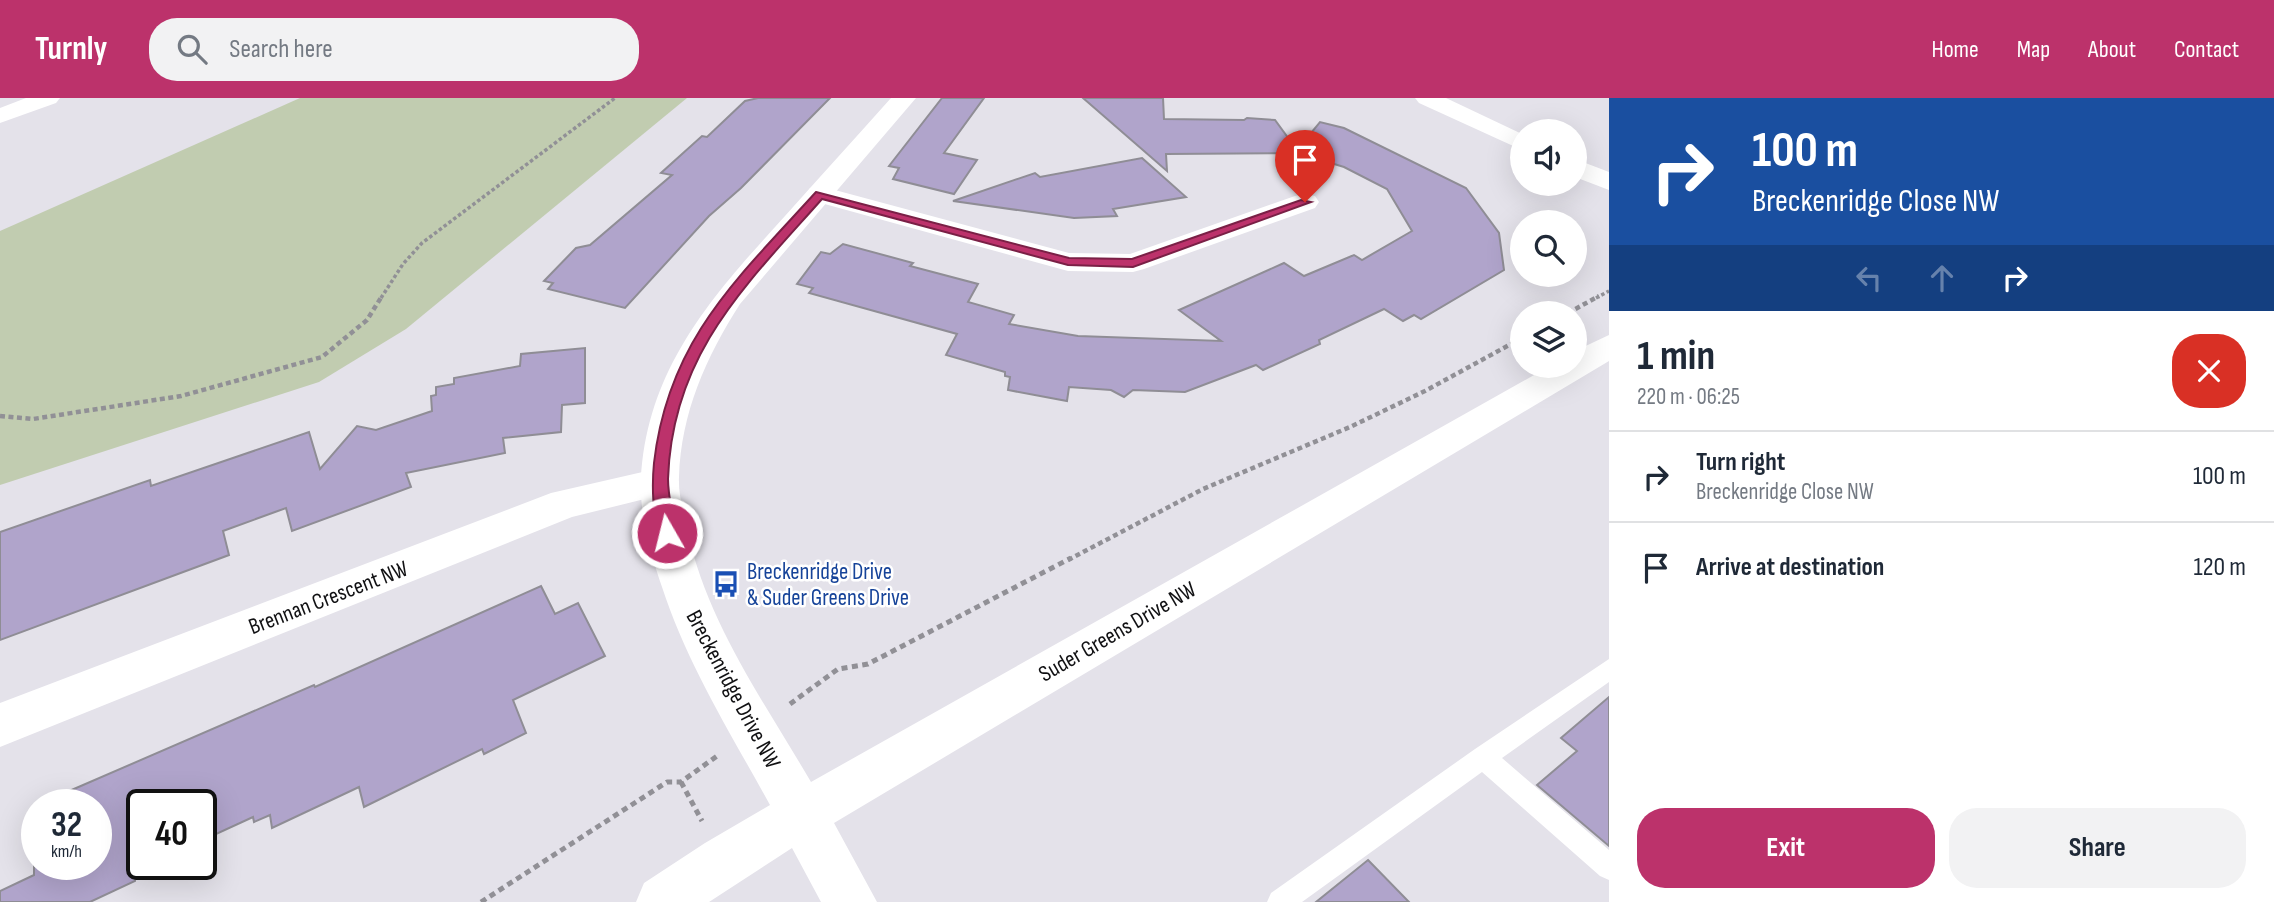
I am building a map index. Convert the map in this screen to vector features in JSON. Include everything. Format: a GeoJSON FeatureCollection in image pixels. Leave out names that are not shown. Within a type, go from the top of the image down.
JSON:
{"type":"FeatureCollection","features":[{"type":"Feature","properties":{"kind":"street"},"geometry":{"type":"LineString","coordinates":[[0,116],[48,98]]}},
{"type":"Feature","properties":{"kind":"street","name":"Breckenridge Drive NW"},"geometry":{"type":"LineString","coordinates":[[850,902],[710,655],[681,586],[667,533],[660,482],[668,422],[690,356],[728,298],[904,98]]}},
{"type":"Feature","properties":{"kind":"street"},"geometry":{"type":"LineString","coordinates":[[1427,98],[1510,137]]}},
{"type":"Feature","properties":{"kind":"street"},"geometry":{"type":"LineString","coordinates":[[1446,98],[1510,125]]}},
{"type":"Feature","properties":{"kind":"street"},"geometry":{"type":"LineString","coordinates":[[1587,158],[1609,167]]}},
{"type":"Feature","properties":{"kind":"street"},"geometry":{"type":"LineString","coordinates":[[1587,172],[1609,182]]}},
{"type":"Feature","properties":{"kind":"street"},"geometry":{"type":"LineString","coordinates":[[820,194],[1068,262],[1133,263],[1305,202]]}},
{"type":"Feature","properties":{"kind":"street","name":"Suder Greens Drive NW"},"geometry":{"type":"LineString","coordinates":[[1587,359],[1609,346]]}},
{"type":"Feature","properties":{"kind":"street","name":"Suder Greens Drive NW"},"geometry":{"type":"LineString","coordinates":[[663,902],[723,861],[802,814],[1554,378]]}},
{"type":"Feature","properties":{"kind":"street","name":"Brennan Crescent NW"},"geometry":{"type":"LineString","coordinates":[[0,725],[565,503],[660,482]]}},
{"type":"Feature","properties":{"kind":"lane"},"geometry":{"type":"LineString","coordinates":[[1280,902],[1609,669]]}},
{"type":"Feature","properties":{"kind":"lane"},"geometry":{"type":"LineString","coordinates":[[1483,757],[1609,867]]}},
{"type":"Feature","properties":{"kind":"path"},"geometry":{"type":"LineString","coordinates":[[0,416],[33,419],[181,396],[321,357],[343,342],[367,320],[403,264],[422,243],[615,98]]}},
{"type":"Feature","properties":{"kind":"path"},"geometry":{"type":"LineString","coordinates":[[1587,303],[1609,291]]}},
{"type":"Feature","properties":{"kind":"path"},"geometry":{"type":"LineString","coordinates":[[481,902],[667,782],[681,782],[838,669],[869,664],[1203,489],[1350,427],[1510,344]]}},
{"type":"Feature","properties":{"kind":"green space"},"geometry":{"type":"Polygon","coordinates":[[[300,98],[687,98],[406,329],[319,382],[0,485],[0,231],[300,98]]]}},
{"type":"Feature","properties":{"kind":"building"},"geometry":{"type":"Polygon","coordinates":[[[758,98],[830,98],[741,188],[709,216],[625,308],[548,289],[553,283],[544,281],[576,248],[590,245],[672,175],[661,173],[702,136],[707,137],[745,101],[758,98]]]}},
{"type":"Feature","properties":{"kind":"building"},"geometry":{"type":"Polygon","coordinates":[[[942,98],[984,98],[944,153],[977,160],[954,194],[893,179],[899,168],[889,166],[942,98]]]}},
{"type":"Feature","properties":{"kind":"building"},"geometry":{"type":"Polygon","coordinates":[[[1083,98],[1163,98],[1164,119],[1275,120],[1297,150],[1320,122],[1344,128],[1466,188],[1499,233],[1504,270],[1421,319],[1414,315],[1403,321],[1384,309],[1319,340],[1320,344],[1263,370],[1256,365],[1185,392],[1133,390],[1124,397],[1111,390],[1069,387],[1067,401],[1008,390],[1010,377],[1005,376],[1005,372],[946,355],[957,334],[809,293],[813,288],[797,284],[821,252],[830,254],[843,244],[978,284],[968,302],[1014,315],[1009,324],[1078,336],[1221,341],[1179,310],[1284,263],[1304,276],[1354,255],[1362,260],[1412,231],[1387,189],[1344,167],[1298,153],[1166,154],[1167,171],[1083,98]]]}},
{"type":"Feature","properties":{"kind":"building"},"geometry":{"type":"Polygon","coordinates":[[[1142,158],[1186,197],[1113,209],[1117,216],[1074,218],[953,201],[1035,173],[1040,177],[1142,158]]]}},
{"type":"Feature","properties":{"kind":"building"},"geometry":{"type":"Polygon","coordinates":[[[585,348],[585,403],[562,405],[561,432],[503,438],[505,453],[406,473],[411,487],[292,531],[286,508],[223,531],[229,555],[0,640],[0,532],[150,480],[151,486],[309,432],[320,469],[357,426],[376,430],[432,411],[431,396],[436,395],[436,387],[454,384],[454,378],[520,366],[521,354],[585,348]]]}},
{"type":"Feature","properties":{"kind":"building"},"geometry":{"type":"Polygon","coordinates":[[[541,586],[555,614],[578,603],[605,656],[513,700],[526,733],[484,754],[482,749],[364,807],[359,787],[272,828],[270,815],[254,822],[253,817],[217,834],[217,789],[126,789],[126,880],[135,881],[90,902],[0,902],[0,891],[23,880],[112,880],[112,789],[74,789],[314,685],[315,687],[541,586]]]}},
{"type":"Feature","properties":{"kind":"building"},"geometry":{"type":"Polygon","coordinates":[[[1609,697],[1609,846],[1537,785],[1577,751],[1561,738],[1609,697]]]}},
{"type":"Feature","properties":{"kind":"building"},"geometry":{"type":"Polygon","coordinates":[[[1368,860],[1409,902],[1316,902],[1368,860]]]}},
{"type":"Feature","properties":{"kind":"place","name":"Breckenridge Drive & Suder Greens Drive"},"geometry":{"type":"Point","coordinates":[726,584]}},
{"type":"Feature","properties":{"kind":"route"},"geometry":{"type":"LineString","coordinates":[[667,533],[660,482],[665,435],[675,395],[690,356],[728,298],[820,194],[1068,262],[1133,263],[1305,202]]}}]}
